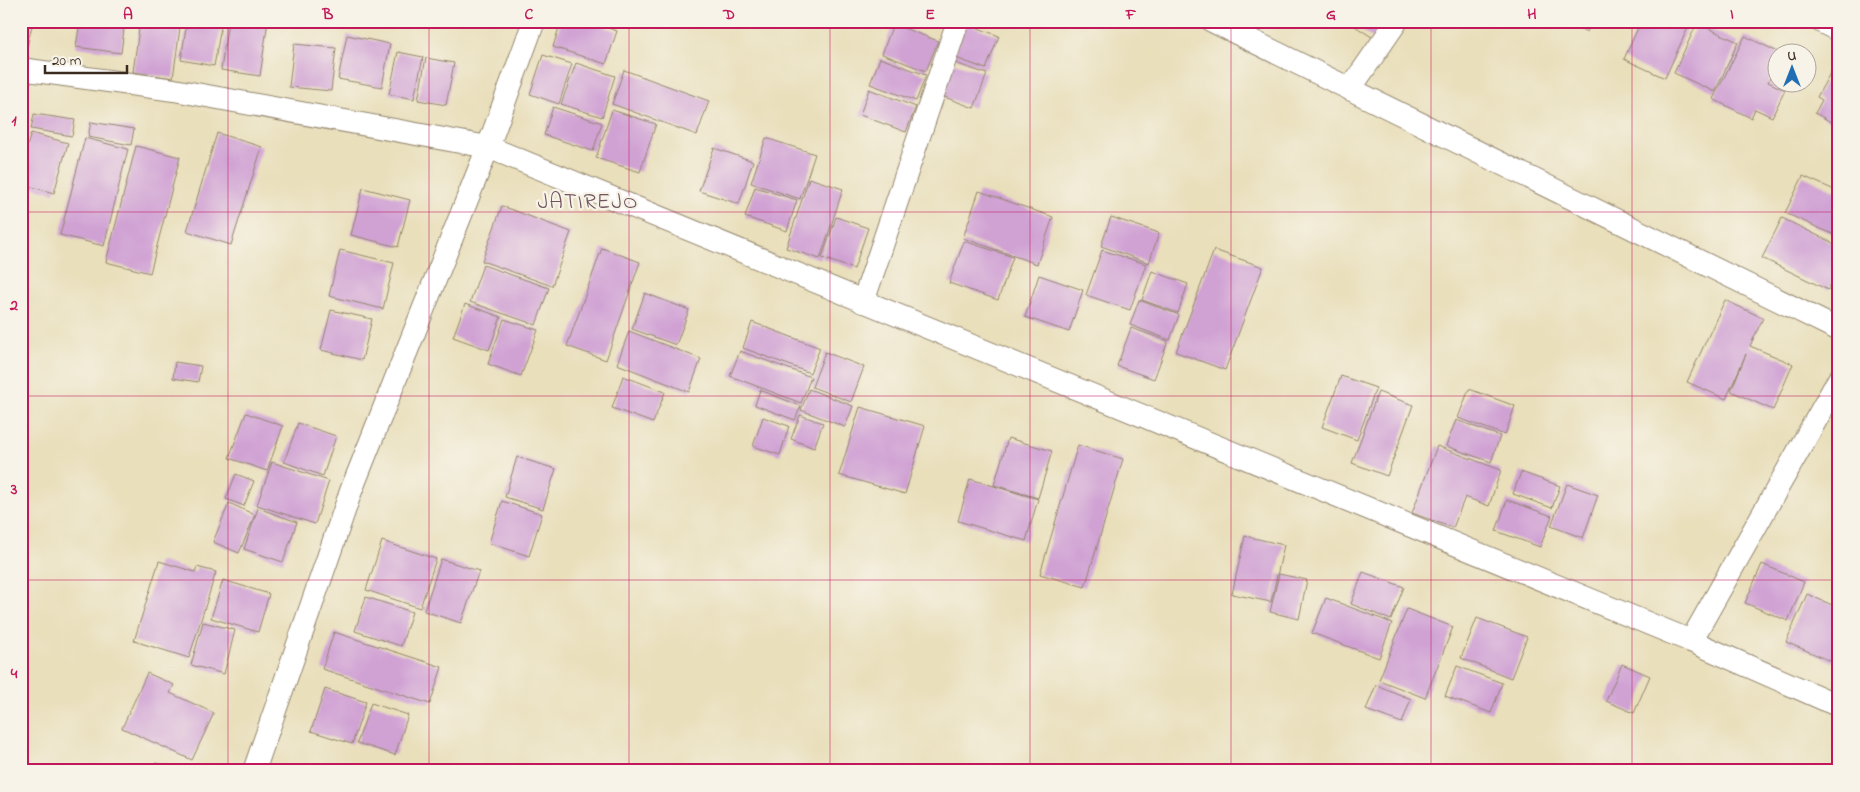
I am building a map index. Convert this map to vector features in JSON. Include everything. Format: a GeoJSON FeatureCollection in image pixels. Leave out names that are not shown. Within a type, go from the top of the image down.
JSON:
{"type":"FeatureCollection","features":[{"type":"Feature","properties":{"kind":"street"},"geometry":{"type":"LineString","coordinates":[[254,771],[351,492],[488,148],[534,21]]}},
{"type":"Feature","properties":{"kind":"street"},"geometry":{"type":"LineString","coordinates":[[863,302],[958,21]]}},
{"type":"Feature","properties":{"kind":"street"},"geometry":{"type":"LineString","coordinates":[[1212,21],[1839,330]]}},
{"type":"Feature","properties":{"kind":"street"},"geometry":{"type":"LineString","coordinates":[[1350,90],[1397,21]]}},
{"type":"Feature","properties":{"kind":"street"},"geometry":{"type":"LineString","coordinates":[[1820,21],[1839,31]]}},
{"type":"Feature","properties":{"kind":"street"},"geometry":{"type":"LineString","coordinates":[[21,69],[174,90],[488,148],[1691,641],[1839,706]]}},
{"type":"Feature","properties":{"kind":"street"},"geometry":{"type":"LineString","coordinates":[[1691,641],[1839,379]]}},
{"type":"Feature","properties":{"kind":"building"},"geometry":{"type":"Polygon","coordinates":[[[21,21],[33,21],[25,56],[21,55],[21,21]]]}},
{"type":"Feature","properties":{"kind":"building"},"geometry":{"type":"Polygon","coordinates":[[[80,21],[125,21],[121,53],[76,47],[80,21]]]}},
{"type":"Feature","properties":{"kind":"building"},"geometry":{"type":"Polygon","coordinates":[[[140,21],[181,21],[173,78],[133,72],[140,21]]]}},
{"type":"Feature","properties":{"kind":"building"},"geometry":{"type":"Polygon","coordinates":[[[187,21],[222,21],[214,66],[181,60],[187,21]]]}},
{"type":"Feature","properties":{"kind":"building"},"geometry":{"type":"Polygon","coordinates":[[[228,21],[268,21],[260,76],[221,70],[228,21]]]}},
{"type":"Feature","properties":{"kind":"building"},"geometry":{"type":"Polygon","coordinates":[[[561,21],[587,21],[617,31],[606,64],[553,47],[561,21]]]}},
{"type":"Feature","properties":{"kind":"building"},"geometry":{"type":"Polygon","coordinates":[[[1347,21],[1391,21],[1378,41],[1347,21]]]}},
{"type":"Feature","properties":{"kind":"building"},"geometry":{"type":"Polygon","coordinates":[[[1565,21],[1592,21],[1587,32],[1565,21]]]}},
{"type":"Feature","properties":{"kind":"building"},"geometry":{"type":"Polygon","coordinates":[[[1641,21],[1691,21],[1665,78],[1624,59],[1641,21]]]}},
{"type":"Feature","properties":{"kind":"building"},"geometry":{"type":"Polygon","coordinates":[[[965,23],[999,36],[986,69],[953,57],[965,23]]]}},
{"type":"Feature","properties":{"kind":"building"},"geometry":{"type":"Polygon","coordinates":[[[1697,23],[1738,42],[1715,92],[1674,73],[1697,23]]]}},
{"type":"Feature","properties":{"kind":"building"},"geometry":{"type":"Polygon","coordinates":[[[893,24],[938,41],[926,71],[882,54],[893,24]]]}},
{"type":"Feature","properties":{"kind":"building"},"geometry":{"type":"Polygon","coordinates":[[[347,35],[390,44],[382,87],[338,79],[347,35]]]}},
{"type":"Feature","properties":{"kind":"building"},"geometry":{"type":"Polygon","coordinates":[[[1745,36],[1768,47],[1768,92],[1784,92],[1772,117],[1755,109],[1751,118],[1713,99],[1745,36]]]}},
{"type":"Feature","properties":{"kind":"building"},"geometry":{"type":"Polygon","coordinates":[[[294,44],[336,48],[331,91],[289,87],[294,44]]]}},
{"type":"Feature","properties":{"kind":"building"},"geometry":{"type":"Polygon","coordinates":[[[398,52],[423,57],[414,99],[389,94],[398,52]]]}},
{"type":"Feature","properties":{"kind":"building"},"geometry":{"type":"Polygon","coordinates":[[[543,55],[572,64],[559,104],[530,94],[543,55]]]}},
{"type":"Feature","properties":{"kind":"building"},"geometry":{"type":"Polygon","coordinates":[[[426,58],[454,63],[446,105],[418,100],[426,58]]]}},
{"type":"Feature","properties":{"kind":"building"},"geometry":{"type":"Polygon","coordinates":[[[880,58],[926,75],[916,101],[870,84],[880,58]]]}},
{"type":"Feature","properties":{"kind":"building"},"geometry":{"type":"Polygon","coordinates":[[[952,62],[987,74],[974,108],[939,95],[952,62]]]}},
{"type":"Feature","properties":{"kind":"building"},"geometry":{"type":"Polygon","coordinates":[[[576,63],[615,76],[602,117],[561,104],[576,63]]]}},
{"type":"Feature","properties":{"kind":"building"},"geometry":{"type":"Polygon","coordinates":[[[1835,64],[1839,66],[1839,119],[1836,125],[1815,113],[1822,100],[1817,97],[1835,64]]]}},
{"type":"Feature","properties":{"kind":"building"},"geometry":{"type":"Polygon","coordinates":[[[624,70],[709,101],[697,135],[612,104],[624,70]]]}},
{"type":"Feature","properties":{"kind":"building"},"geometry":{"type":"Polygon","coordinates":[[[869,89],[916,107],[906,132],[860,115],[869,89]]]}},
{"type":"Feature","properties":{"kind":"building"},"geometry":{"type":"Polygon","coordinates":[[[553,107],[602,123],[593,151],[544,135],[553,107]]]}},
{"type":"Feature","properties":{"kind":"building"},"geometry":{"type":"Polygon","coordinates":[[[612,110],[656,124],[640,172],[596,158],[612,110]]]}},
{"type":"Feature","properties":{"kind":"building"},"geometry":{"type":"Polygon","coordinates":[[[34,114],[75,120],[72,136],[31,129],[34,114]]]}},
{"type":"Feature","properties":{"kind":"building"},"geometry":{"type":"Polygon","coordinates":[[[21,121],[27,122],[22,142],[21,142],[21,121]]]}},
{"type":"Feature","properties":{"kind":"building"},"geometry":{"type":"Polygon","coordinates":[[[91,122],[134,129],[131,145],[88,137],[91,122]]]}},
{"type":"Feature","properties":{"kind":"building"},"geometry":{"type":"Polygon","coordinates":[[[31,133],[68,143],[54,193],[21,184],[21,167],[31,133]]]}},
{"type":"Feature","properties":{"kind":"building"},"geometry":{"type":"Polygon","coordinates":[[[217,133],[262,147],[231,245],[187,231],[217,133]]]}},
{"type":"Feature","properties":{"kind":"building"},"geometry":{"type":"Polygon","coordinates":[[[85,138],[128,149],[104,246],[60,235],[85,138]]]}},
{"type":"Feature","properties":{"kind":"building"},"geometry":{"type":"Polygon","coordinates":[[[766,138],[815,154],[800,199],[751,183],[766,138]]]}},
{"type":"Feature","properties":{"kind":"building"},"geometry":{"type":"Polygon","coordinates":[[[136,146],[180,157],[150,273],[106,262],[136,146]]]}},
{"type":"Feature","properties":{"kind":"building"},"geometry":{"type":"Polygon","coordinates":[[[714,148],[753,161],[739,204],[699,191],[714,148]]]}},
{"type":"Feature","properties":{"kind":"building"},"geometry":{"type":"Polygon","coordinates":[[[1803,176],[1839,192],[1837,236],[1785,213],[1803,176]]]}},
{"type":"Feature","properties":{"kind":"building"},"geometry":{"type":"Polygon","coordinates":[[[809,178],[843,189],[820,259],[786,248],[809,178]]]}},
{"type":"Feature","properties":{"kind":"building"},"geometry":{"type":"Polygon","coordinates":[[[755,187],[797,200],[787,231],[745,217],[755,187]]]}},
{"type":"Feature","properties":{"kind":"building"},"geometry":{"type":"Polygon","coordinates":[[[363,188],[410,200],[398,247],[351,235],[363,188]]]}},
{"type":"Feature","properties":{"kind":"building"},"geometry":{"type":"Polygon","coordinates":[[[979,191],[1053,217],[1037,264],[963,238],[979,191]]]}},
{"type":"Feature","properties":{"kind":"building"},"geometry":{"type":"Polygon","coordinates":[[[502,206],[571,232],[552,286],[482,261],[502,206]]]}},
{"type":"Feature","properties":{"kind":"building"},"geometry":{"type":"Polygon","coordinates":[[[836,217],[868,228],[854,269],[822,258],[836,217]]]}},
{"type":"Feature","properties":{"kind":"building"},"geometry":{"type":"Polygon","coordinates":[[[1111,217],[1159,233],[1149,263],[1101,246],[1111,217]]]}},
{"type":"Feature","properties":{"kind":"building"},"geometry":{"type":"Polygon","coordinates":[[[1782,218],[1839,246],[1839,268],[1828,290],[1762,258],[1782,218]]]}},
{"type":"Feature","properties":{"kind":"building"},"geometry":{"type":"Polygon","coordinates":[[[964,241],[1013,257],[998,300],[949,283],[964,241]]]}},
{"type":"Feature","properties":{"kind":"building"},"geometry":{"type":"Polygon","coordinates":[[[602,248],[640,262],[606,360],[567,346],[602,248]]]}},
{"type":"Feature","properties":{"kind":"building"},"geometry":{"type":"Polygon","coordinates":[[[340,250],[394,263],[383,309],[329,296],[340,250]]]}},
{"type":"Feature","properties":{"kind":"building"},"geometry":{"type":"Polygon","coordinates":[[[1102,250],[1146,264],[1130,310],[1086,295],[1102,250]]]}},
{"type":"Feature","properties":{"kind":"building"},"geometry":{"type":"Polygon","coordinates":[[[1214,250],[1263,267],[1225,370],[1176,352],[1214,250]]]}},
{"type":"Feature","properties":{"kind":"building"},"geometry":{"type":"Polygon","coordinates":[[[483,265],[549,288],[536,325],[470,302],[483,265]]]}},
{"type":"Feature","properties":{"kind":"building"},"geometry":{"type":"Polygon","coordinates":[[[1152,271],[1188,284],[1178,313],[1142,300],[1152,271]]]}},
{"type":"Feature","properties":{"kind":"building"},"geometry":{"type":"Polygon","coordinates":[[[1039,275],[1083,290],[1069,332],[1025,317],[1039,275]]]}},
{"type":"Feature","properties":{"kind":"building"},"geometry":{"type":"Polygon","coordinates":[[[645,293],[689,310],[676,345],[632,329],[645,293]]]}},
{"type":"Feature","properties":{"kind":"building"},"geometry":{"type":"Polygon","coordinates":[[[1139,300],[1179,315],[1170,340],[1130,325],[1139,300]]]}},
{"type":"Feature","properties":{"kind":"building"},"geometry":{"type":"Polygon","coordinates":[[[1725,300],[1763,318],[1750,346],[1793,364],[1773,410],[1731,391],[1746,354],[1726,399],[1687,382],[1725,300]]]}},
{"type":"Feature","properties":{"kind":"building"},"geometry":{"type":"Polygon","coordinates":[[[465,304],[501,317],[489,350],[453,337],[465,304]]]}},
{"type":"Feature","properties":{"kind":"building"},"geometry":{"type":"Polygon","coordinates":[[[331,310],[372,319],[362,360],[321,350],[331,310]]]}},
{"type":"Feature","properties":{"kind":"building"},"geometry":{"type":"Polygon","coordinates":[[[504,319],[538,330],[521,376],[488,364],[504,319]]]}},
{"type":"Feature","properties":{"kind":"building"},"geometry":{"type":"Polygon","coordinates":[[[752,322],[820,348],[810,373],[743,348],[752,322]]]}},
{"type":"Feature","properties":{"kind":"building"},"geometry":{"type":"Polygon","coordinates":[[[1131,328],[1168,341],[1154,379],[1117,366],[1131,328]]]}},
{"type":"Feature","properties":{"kind":"building"},"geometry":{"type":"Polygon","coordinates":[[[629,331],[701,359],[689,392],[617,364],[629,331]]]}},
{"type":"Feature","properties":{"kind":"building"},"geometry":{"type":"Polygon","coordinates":[[[740,351],[811,377],[801,403],[730,376],[740,351]]]}},
{"type":"Feature","properties":{"kind":"building"},"geometry":{"type":"Polygon","coordinates":[[[825,352],[864,367],[851,402],[812,387],[825,352]]]}},
{"type":"Feature","properties":{"kind":"building"},"geometry":{"type":"Polygon","coordinates":[[[175,362],[201,366],[198,382],[173,378],[175,362]]]}},
{"type":"Feature","properties":{"kind":"building"},"geometry":{"type":"Polygon","coordinates":[[[623,376],[665,392],[653,423],[612,408],[623,376]]]}},
{"type":"Feature","properties":{"kind":"building"},"geometry":{"type":"Polygon","coordinates":[[[1341,376],[1376,388],[1357,440],[1322,427],[1341,376]]]}},
{"type":"Feature","properties":{"kind":"building"},"geometry":{"type":"Polygon","coordinates":[[[809,389],[853,406],[845,427],[801,410],[809,389]]]}},
{"type":"Feature","properties":{"kind":"building"},"geometry":{"type":"Polygon","coordinates":[[[1469,389],[1515,406],[1505,435],[1458,418],[1469,389]]]}},
{"type":"Feature","properties":{"kind":"building"},"geometry":{"type":"Polygon","coordinates":[[[760,390],[801,406],[795,420],[755,405],[760,390]]]}},
{"type":"Feature","properties":{"kind":"building"},"geometry":{"type":"Polygon","coordinates":[[[1378,392],[1413,405],[1387,476],[1352,463],[1378,392]]]}},
{"type":"Feature","properties":{"kind":"building"},"geometry":{"type":"Polygon","coordinates":[[[860,407],[925,426],[905,494],[839,475],[860,407]]]}},
{"type":"Feature","properties":{"kind":"building"},"geometry":{"type":"Polygon","coordinates":[[[246,413],[283,426],[267,471],[229,458],[246,413]]]}},
{"type":"Feature","properties":{"kind":"building"},"geometry":{"type":"Polygon","coordinates":[[[800,415],[823,423],[814,448],[791,439],[800,415]]]}},
{"type":"Feature","properties":{"kind":"building"},"geometry":{"type":"Polygon","coordinates":[[[763,417],[789,426],[780,455],[753,446],[763,417]]]}},
{"type":"Feature","properties":{"kind":"building"},"geometry":{"type":"Polygon","coordinates":[[[1456,420],[1500,436],[1491,462],[1446,446],[1456,420]]]}},
{"type":"Feature","properties":{"kind":"building"},"geometry":{"type":"Polygon","coordinates":[[[298,423],[336,436],[323,476],[284,462],[298,423]]]}},
{"type":"Feature","properties":{"kind":"building"},"geometry":{"type":"Polygon","coordinates":[[[1008,438],[1052,451],[1038,498],[994,485],[1008,438]]]}},
{"type":"Feature","properties":{"kind":"building"},"geometry":{"type":"Polygon","coordinates":[[[1078,445],[1123,459],[1085,587],[1040,574],[1078,445]]]}},
{"type":"Feature","properties":{"kind":"building"},"geometry":{"type":"Polygon","coordinates":[[[1437,446],[1501,470],[1489,506],[1465,497],[1453,528],[1412,513],[1437,446]]]}},
{"type":"Feature","properties":{"kind":"building"},"geometry":{"type":"Polygon","coordinates":[[[517,457],[556,469],[543,509],[505,497],[517,457]]]}},
{"type":"Feature","properties":{"kind":"building"},"geometry":{"type":"Polygon","coordinates":[[[272,462],[329,481],[315,524],[257,505],[272,462]]]}},
{"type":"Feature","properties":{"kind":"building"},"geometry":{"type":"Polygon","coordinates":[[[1521,472],[1560,486],[1552,508],[1513,494],[1521,472]]]}},
{"type":"Feature","properties":{"kind":"building"},"geometry":{"type":"Polygon","coordinates":[[[236,474],[254,481],[244,506],[226,499],[236,474]]]}},
{"type":"Feature","properties":{"kind":"building"},"geometry":{"type":"Polygon","coordinates":[[[970,479],[1038,499],[1026,541],[958,521],[970,479]]]}},
{"type":"Feature","properties":{"kind":"building"},"geometry":{"type":"Polygon","coordinates":[[[1567,484],[1598,495],[1583,538],[1551,526],[1567,484]]]}},
{"type":"Feature","properties":{"kind":"building"},"geometry":{"type":"Polygon","coordinates":[[[1507,500],[1552,516],[1540,547],[1496,531],[1507,500]]]}},
{"type":"Feature","properties":{"kind":"building"},"geometry":{"type":"Polygon","coordinates":[[[502,501],[542,514],[529,556],[489,543],[502,501]]]}},
{"type":"Feature","properties":{"kind":"building"},"geometry":{"type":"Polygon","coordinates":[[[229,503],[255,515],[239,553],[213,542],[229,503]]]}},
{"type":"Feature","properties":{"kind":"building"},"geometry":{"type":"Polygon","coordinates":[[[258,508],[297,522],[283,562],[244,549],[258,508]]]}},
{"type":"Feature","properties":{"kind":"building"},"geometry":{"type":"Polygon","coordinates":[[[1245,536],[1284,545],[1271,602],[1232,594],[1245,536]]]}},
{"type":"Feature","properties":{"kind":"building"},"geometry":{"type":"Polygon","coordinates":[[[382,541],[436,559],[420,608],[366,590],[382,541]]]}},
{"type":"Feature","properties":{"kind":"building"},"geometry":{"type":"Polygon","coordinates":[[[441,559],[479,571],[461,623],[424,611],[441,559]]]}},
{"type":"Feature","properties":{"kind":"building"},"geometry":{"type":"Polygon","coordinates":[[[159,561],[195,572],[197,567],[216,572],[189,658],[134,641],[159,561]]]}},
{"type":"Feature","properties":{"kind":"building"},"geometry":{"type":"Polygon","coordinates":[[[1762,564],[1804,582],[1788,621],[1745,603],[1762,564]]]}},
{"type":"Feature","properties":{"kind":"building"},"geometry":{"type":"Polygon","coordinates":[[[1363,572],[1404,587],[1391,620],[1351,604],[1363,572]]]}},
{"type":"Feature","properties":{"kind":"building"},"geometry":{"type":"Polygon","coordinates":[[[1279,574],[1307,580],[1299,619],[1270,612],[1279,574]]]}},
{"type":"Feature","properties":{"kind":"building"},"geometry":{"type":"Polygon","coordinates":[[[223,580],[269,594],[258,632],[211,618],[223,580]]]}},
{"type":"Feature","properties":{"kind":"building"},"geometry":{"type":"Polygon","coordinates":[[[1807,594],[1839,608],[1839,648],[1833,662],[1786,642],[1807,594]]]}},
{"type":"Feature","properties":{"kind":"building"},"geometry":{"type":"Polygon","coordinates":[[[366,597],[412,612],[401,646],[355,631],[366,597]]]}},
{"type":"Feature","properties":{"kind":"building"},"geometry":{"type":"Polygon","coordinates":[[[1326,598],[1392,623],[1379,658],[1312,633],[1326,598]]]}},
{"type":"Feature","properties":{"kind":"building"},"geometry":{"type":"Polygon","coordinates":[[[1407,609],[1453,627],[1425,698],[1379,680],[1407,609]]]}},
{"type":"Feature","properties":{"kind":"building"},"geometry":{"type":"Polygon","coordinates":[[[1477,618],[1527,637],[1511,678],[1461,658],[1477,618]]]}},
{"type":"Feature","properties":{"kind":"building"},"geometry":{"type":"Polygon","coordinates":[[[203,622],[235,630],[224,674],[191,665],[203,622]]]}},
{"type":"Feature","properties":{"kind":"building"},"geometry":{"type":"Polygon","coordinates":[[[334,632],[442,667],[430,704],[322,669],[334,632]]]}},
{"type":"Feature","properties":{"kind":"building"},"geometry":{"type":"Polygon","coordinates":[[[1622,664],[1650,676],[1634,713],[1606,701],[1622,664]]]}},
{"type":"Feature","properties":{"kind":"building"},"geometry":{"type":"Polygon","coordinates":[[[1457,666],[1502,683],[1491,713],[1445,696],[1457,666]]]}},
{"type":"Feature","properties":{"kind":"building"},"geometry":{"type":"Polygon","coordinates":[[[147,673],[174,685],[170,693],[214,713],[192,760],[122,728],[147,673]]]}},
{"type":"Feature","properties":{"kind":"building"},"geometry":{"type":"Polygon","coordinates":[[[1376,685],[1411,699],[1402,723],[1366,710],[1376,685]]]}},
{"type":"Feature","properties":{"kind":"building"},"geometry":{"type":"Polygon","coordinates":[[[325,689],[366,702],[352,744],[311,731],[325,689]]]}},
{"type":"Feature","properties":{"kind":"building"},"geometry":{"type":"Polygon","coordinates":[[[371,703],[408,715],[395,755],[357,743],[371,703]]]}},
{"type":"Feature","properties":{"kind":"building"},"geometry":{"type":"Polygon","coordinates":[[[155,763],[184,768],[183,771],[153,771],[155,763]]]}},
{"type":"Feature","properties":{"kind":"district","name":"JATIREJO"},"geometry":{"type":"Point","coordinates":[588,200]}}]}
